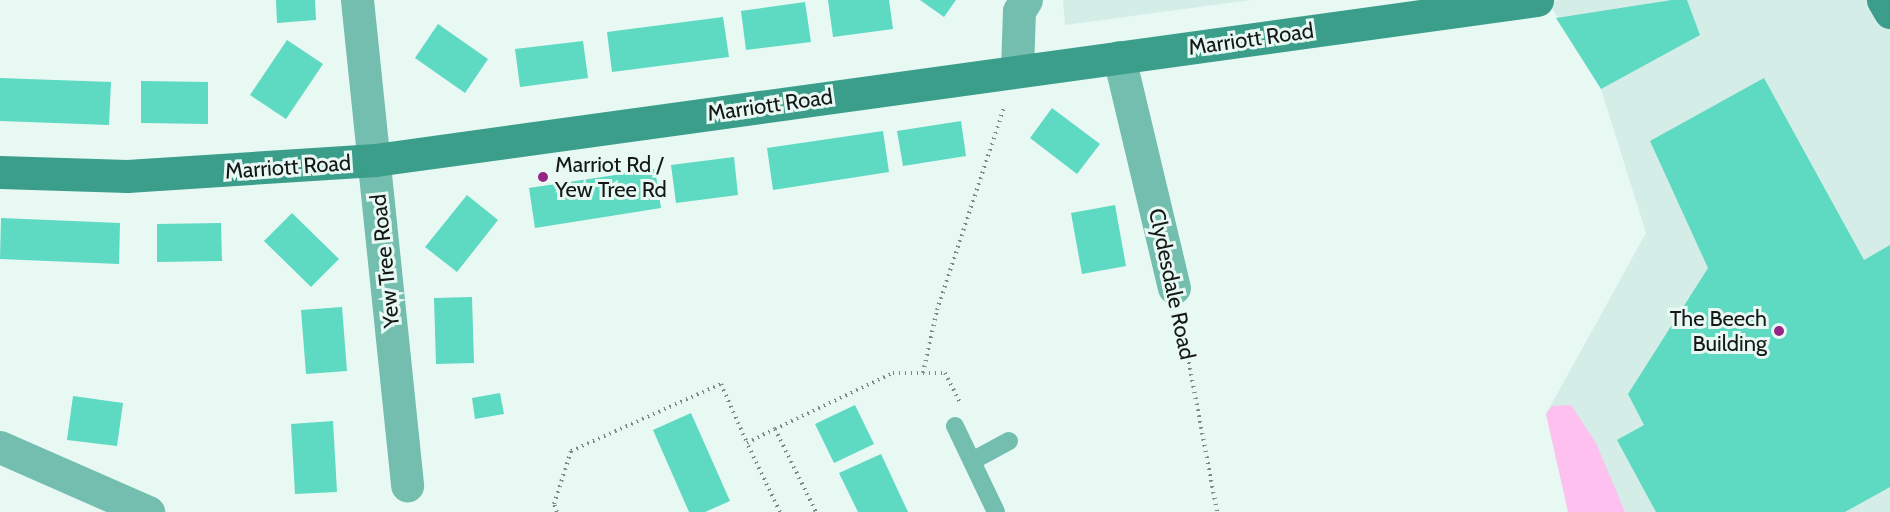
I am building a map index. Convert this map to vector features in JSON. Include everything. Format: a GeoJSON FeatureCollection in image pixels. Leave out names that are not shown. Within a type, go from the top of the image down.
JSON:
{"type":"FeatureCollection","features":[{"type":"Feature","properties":{"kind":"street","name":"Yew Tree Road"},"geometry":{"type":"LineString","coordinates":[[357,0],[407,486]]}},
{"type":"Feature","properties":{"kind":"street"},"geometry":{"type":"LineString","coordinates":[[1017,70],[1019,11],[1026,0]]}},
{"type":"Feature","properties":{"kind":"street","name":"Marriott Road"},"geometry":{"type":"LineString","coordinates":[[0,172],[127,176],[263,170],[375,160],[1537,0]]}},
{"type":"Feature","properties":{"kind":"street"},"geometry":{"type":"LineString","coordinates":[[1883,0],[1890,12]]}},
{"type":"Feature","properties":{"kind":"street","name":"Clydesdale Road"},"geometry":{"type":"LineString","coordinates":[[1119,57],[1174,288]]}},
{"type":"Feature","properties":{"kind":"street"},"geometry":{"type":"LineString","coordinates":[[0,447],[147,512]]}},
{"type":"Feature","properties":{"kind":"lane"},"geometry":{"type":"LineString","coordinates":[[955,426],[996,512]]}},
{"type":"Feature","properties":{"kind":"lane"},"geometry":{"type":"LineString","coordinates":[[972,461],[1009,441]]}},
{"type":"Feature","properties":{"kind":"path"},"geometry":{"type":"LineString","coordinates":[[923,373],[937,310],[1017,70]]}},
{"type":"Feature","properties":{"kind":"path","name":"Clydesdale Road"},"geometry":{"type":"LineString","coordinates":[[1174,288],[1217,512]]}},
{"type":"Feature","properties":{"kind":"path"},"geometry":{"type":"LineString","coordinates":[[747,443],[893,373],[945,373],[967,415],[955,426]]}},
{"type":"Feature","properties":{"kind":"path"},"geometry":{"type":"LineString","coordinates":[[557,512],[554,504],[571,451],[721,384],[780,512]]}},
{"type":"Feature","properties":{"kind":"path"},"geometry":{"type":"LineString","coordinates":[[775,429],[816,512]]}},
{"type":"Feature","properties":{"kind":"shaded area"},"geometry":{"type":"Polygon","coordinates":[[[1063,0],[1251,0],[1065,25],[1063,0]]]}},
{"type":"Feature","properties":{"kind":"shaded area"},"geometry":{"type":"Polygon","coordinates":[[[1547,0],[1883,0],[1890,12],[1890,512],[1569,512],[1546,414],[1646,233],[1601,89],[1547,0]]]}},
{"type":"Feature","properties":{"kind":"shaded area"},"geometry":{"type":"Polygon","coordinates":[[[1571,405],[1596,443],[1625,512],[1568,512],[1546,414],[1552,406],[1571,405]]]}},
{"type":"Feature","properties":{"kind":"building"},"geometry":{"type":"Polygon","coordinates":[[[276,0],[315,0],[316,20],[277,23],[276,0]]]}},
{"type":"Feature","properties":{"kind":"building"},"geometry":{"type":"Polygon","coordinates":[[[828,0],[889,0],[893,29],[833,37],[828,0]]]}},
{"type":"Feature","properties":{"kind":"building"},"geometry":{"type":"Polygon","coordinates":[[[920,0],[956,0],[944,17],[920,0]]]}},
{"type":"Feature","properties":{"kind":"building"},"geometry":{"type":"Polygon","coordinates":[[[1672,0],[1687,0],[1700,35],[1601,89],[1556,18],[1672,0]]]}},
{"type":"Feature","properties":{"kind":"building"},"geometry":{"type":"Polygon","coordinates":[[[805,2],[811,42],[746,50],[741,11],[805,2]]]}},
{"type":"Feature","properties":{"kind":"building"},"geometry":{"type":"Polygon","coordinates":[[[723,17],[729,57],[612,72],[607,32],[723,17]]]}},
{"type":"Feature","properties":{"kind":"building"},"geometry":{"type":"Polygon","coordinates":[[[438,24],[488,59],[465,93],[415,58],[438,24]]]}},
{"type":"Feature","properties":{"kind":"building"},"geometry":{"type":"Polygon","coordinates":[[[287,40],[323,64],[286,119],[250,95],[287,40]]]}},
{"type":"Feature","properties":{"kind":"building"},"geometry":{"type":"Polygon","coordinates":[[[583,41],[588,78],[520,87],[515,49],[583,41]]]}},
{"type":"Feature","properties":{"kind":"building"},"geometry":{"type":"Polygon","coordinates":[[[0,78],[111,82],[109,125],[0,121],[0,78]]]}},
{"type":"Feature","properties":{"kind":"building","name":"The Beech Building"},"geometry":{"type":"Polygon","coordinates":[[[1764,78],[1864,260],[1890,245],[1890,487],[1845,512],[1656,512],[1617,440],[1644,425],[1628,394],[1708,268],[1650,141],[1764,78]]]}},
{"type":"Feature","properties":{"kind":"building"},"geometry":{"type":"Polygon","coordinates":[[[141,81],[208,82],[208,124],[141,123],[141,81]]]}},
{"type":"Feature","properties":{"kind":"building"},"geometry":{"type":"Polygon","coordinates":[[[1052,108],[1100,144],[1077,174],[1030,138],[1052,108]]]}},
{"type":"Feature","properties":{"kind":"building"},"geometry":{"type":"Polygon","coordinates":[[[961,121],[966,156],[903,166],[897,131],[961,121]]]}},
{"type":"Feature","properties":{"kind":"building"},"geometry":{"type":"Polygon","coordinates":[[[883,131],[889,172],[773,190],[767,148],[883,131]]]}},
{"type":"Feature","properties":{"kind":"building"},"geometry":{"type":"Polygon","coordinates":[[[734,157],[738,195],[676,203],[671,165],[734,157]]]}},
{"type":"Feature","properties":{"kind":"building"},"geometry":{"type":"Polygon","coordinates":[[[655,169],[661,208],[535,228],[529,188],[655,169]]]}},
{"type":"Feature","properties":{"kind":"building"},"geometry":{"type":"Polygon","coordinates":[[[467,195],[498,220],[457,272],[425,247],[467,195]]]}},
{"type":"Feature","properties":{"kind":"building"},"geometry":{"type":"Polygon","coordinates":[[[1115,205],[1126,266],[1082,274],[1071,213],[1115,205]]]}},
{"type":"Feature","properties":{"kind":"building"},"geometry":{"type":"Polygon","coordinates":[[[292,213],[339,259],[311,287],[264,241],[292,213]]]}},
{"type":"Feature","properties":{"kind":"building"},"geometry":{"type":"Polygon","coordinates":[[[1,218],[120,223],[119,264],[0,259],[1,218]]]}},
{"type":"Feature","properties":{"kind":"building"},"geometry":{"type":"Polygon","coordinates":[[[221,223],[222,261],[157,262],[157,224],[221,223]]]}},
{"type":"Feature","properties":{"kind":"building"},"geometry":{"type":"Polygon","coordinates":[[[472,297],[474,363],[436,364],[434,298],[472,297]]]}},
{"type":"Feature","properties":{"kind":"building"},"geometry":{"type":"Polygon","coordinates":[[[342,307],[347,371],[306,374],[301,310],[342,307]]]}},
{"type":"Feature","properties":{"kind":"building"},"geometry":{"type":"Polygon","coordinates":[[[500,393],[504,414],[475,419],[472,398],[500,393]]]}},
{"type":"Feature","properties":{"kind":"building"},"geometry":{"type":"Polygon","coordinates":[[[73,396],[123,403],[117,446],[67,440],[73,396]]]}},
{"type":"Feature","properties":{"kind":"building"},"geometry":{"type":"Polygon","coordinates":[[[855,405],[874,444],[834,463],[815,424],[855,405]]]}},
{"type":"Feature","properties":{"kind":"building"},"geometry":{"type":"Polygon","coordinates":[[[691,413],[730,501],[705,512],[689,512],[653,430],[691,413]]]}},
{"type":"Feature","properties":{"kind":"building"},"geometry":{"type":"Polygon","coordinates":[[[333,421],[337,492],[295,494],[291,424],[333,421]]]}},
{"type":"Feature","properties":{"kind":"building"},"geometry":{"type":"Polygon","coordinates":[[[881,454],[908,512],[858,512],[839,473],[881,454]]]}},
{"type":"Feature","properties":{"kind":"place","name":"Marriot Rd / Yew Tree Rd"},"geometry":{"type":"Point","coordinates":[543,177]}},
{"type":"Feature","properties":{"kind":"place","name":"The Beech Building"},"geometry":{"type":"Point","coordinates":[1779,331]}}]}
